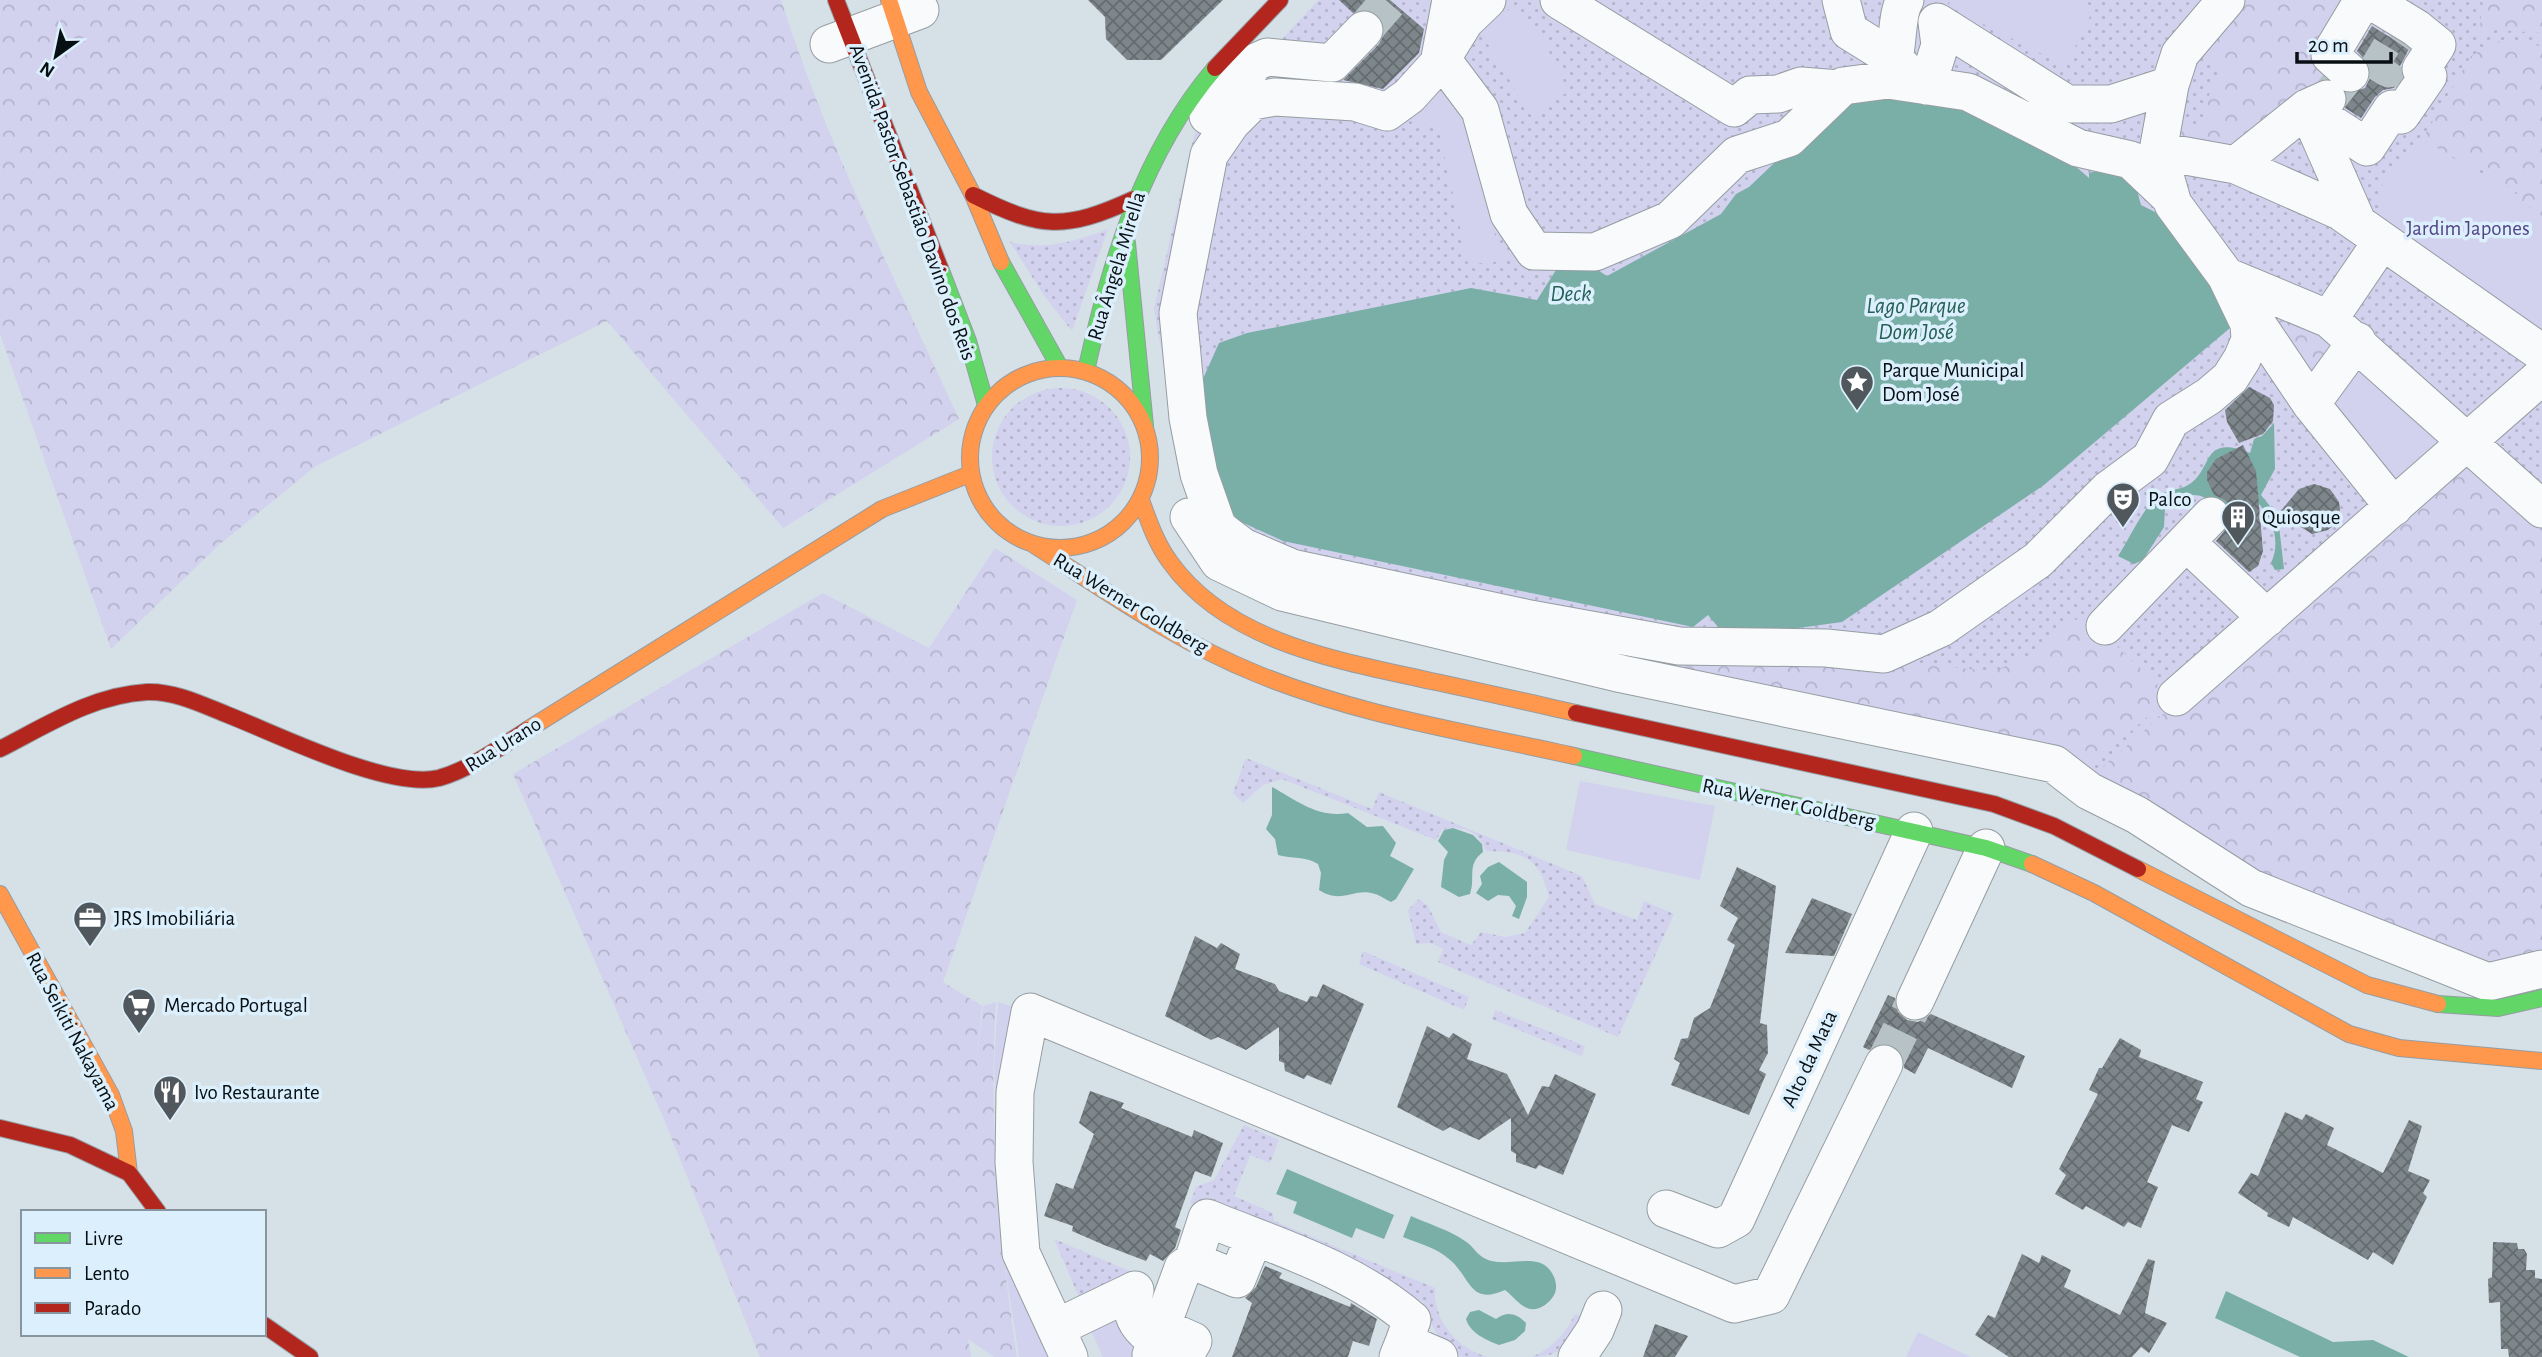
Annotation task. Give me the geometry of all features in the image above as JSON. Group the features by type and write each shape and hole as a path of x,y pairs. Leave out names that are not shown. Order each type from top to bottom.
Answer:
{"main road":[{"name":"Avenida Pastor Sebastião Davino dos Reis","path":"836,0 840,40 968,341 986,405"},
{"name":"Rua Ângela Mirella","path":"1086,371 1098,307 1134,199 1185,104 1237,39 1280,0"},
{"name":"Avenida Pastor Sebastião Davino dos Reis","path":"901,10 919,92 973,195 1007,276 1059,366"},
{"path":"973,195 1016,218 1044,225 1071,225 1134,199"},
{"path":"1125,227 1145,426 1151,451 1150,476 1141,500 1122,525 1096,542 1065,549 1034,545 1011,534 992,518 978,498 970,474 971,438 986,405 1014,380 1031,371 1059,366 1086,371 1111,383 1132,402 1145,426"},
{"name":"Rua Urano","path":"0,749 97,700 149,692 188,699 378,775 398,780 433,782 464,769 882,509 970,474"},
{"name":"Rua Werner Goldberg","path":"1141,500 1156,540 1179,573 1206,600 1290,645 1336,660 1994,804 2054,826 2294,951 2367,985 2413,1000 2483,1010 2523,1005 2542,998"},
{"name":"Rua Werner Goldberg","path":"1034,545 1167,629 1254,673 1355,707 1986,848 2084,887 2350,1034 2399,1048 2542,1061"},
{"name":"Rua Seikiti Nakayama","path":"0,894 111,1095 124,1131 129,1173"},
{"path":"0,1128 70,1145 129,1173 157,1210"}],"street":[{"path":"1439,63 1451,0"},
{"path":"1487,0 1465,21 1439,63 1409,96 1387,112 1355,102 1275,97 1253,102 1231,122 1209,155 1178,313 1188,418 1197,462 1218,528 1243,547 1292,568 1530,619 1679,646 1826,648 1884,654 1941,628 2038,560 2108,490 2150,459 2171,420 2209,396 2230,378 2250,341 2249,324 2226,276"},
{"path":"1559,0 1734,108"},
{"path":"1841,0 1849,31 1913,76 1968,92 2020,116 2078,148 2131,160 2170,197 2311,404 2394,507"},
{"path":"1905,0 1899,9 1900,33 1913,76"},
{"path":"2170,197 2158,151 2170,85 2180,54 2226,0"},
{"path":"2329,318 2370,233 2328,94 2330,55 2364,0"},
{"path":"2328,94 2367,147 2392,109 2401,114 2428,76 2421,69 2437,45 2420,22 2370,0"},
{"path":"840,40 901,10"},
{"path":"1439,63 1447,66 1480,110 1509,214 1535,251 1595,252 1670,220 1737,155 1789,138 1839,89 1850,83 1913,76 1940,45 1941,11"},
{"path":"1941,11 2067,104"},
{"path":"1364,30 1332,63 1267,57 1256,62 1192,134 1152,309 1187,515 1219,562 1296,595 1622,674 2054,764 2089,791 2137,816 2252,888 2488,982 2542,969"},
{"path":"2020,116 2067,104 2111,104 2170,85"},
{"path":"1734,108 1750,94 1778,94 1801,86 1839,89"},
{"path":"2236,165 2328,94"},
{"path":"1734,108 1737,155"},
{"path":"2158,151 2236,165 2340,211 2542,353"},
{"path":"2226,276 2329,318 2542,509"},
{"path":"2311,404 2357,341"},
{"path":"2176,697 2542,376"},
{"path":"2105,626 2211,516"},
{"path":"2186,542 2267,618"},
{"name":"Alto da Mata","path":"1666,1209 1717,1228 1736,1219 1914,831"},
{"path":"1915,1001 1986,848"},
{"path":"1439,1357 1401,1350 1412,1320 1391,1301 1332,1267 1207,1219 1193,1261 1183,1268 1164,1345 1142,1332 1133,1316 1135,1290 1063,1342 1021,1253 1014,1162 1015,1092 1030,1012 1734,1304 1771,1295 1884,1064"},
{"path":"1577,1357 1595,1330 1603,1310"}],"green space":[{"path":"0,0 781,0 799,54 841,160 959,419 783,528 607,321 316,466 220,544 111,649 0,334"},
{"name":"Parque Municipal Dom José","path":"1318,0 2542,0 2542,965 2092,789 1623,671 1190,514 1154,309 1194,135"},
{"path":"1951,0 2075,0 2093,10 2066,66 1948,6"},
{"path":"2235,0 2357,0 2340,74 2332,84 2235,159 2163,153 2167,125 2201,128 2211,87 2222,70 2191,51"},
{"path":"2483,0 2542,0 2542,33 2496,30 2479,36"},
{"path":"1510,9 1520,14 1537,32 1569,91 1531,115 1476,25"},
{"path":"2495,41 2542,46 2542,221 2515,191 2495,176 2446,154 2423,138 2471,56"},
{"path":"1439,79 1475,136 1492,228 1507,261 1468,264 1438,126 1397,119"},
{"name":"Jardim Japones","path":"2421,139 2473,170 2494,178 2513,192 2542,226 2542,347 2382,235 2380,202 2384,180 2397,162"},
{"path":"1108,229 1072,331 1045,297 1010,242 1048,245 1084,238"},
{"path":"2231,280 2354,341 2312,400"},
{"path":"2357,346 2463,441 2395,502 2315,403"},
{"path":"1061,388 1087,393 1110,408 1125,431 1130,457 1125,483 1110,506 1087,521 1061,526 1035,521 1012,506 997,483 992,457 997,431 1012,408 1035,393"},
{"path":"2468,448 2542,516 2542,965 2489,978 2253,884 2084,783"},
{"path":"995,548 1077,600 943,982 982,1006 976,1066 983,1006 996,1002 994,1136 1000,1225 1017,1357 994,1357 968,1339 971,1357 760,1357 663,1117 513,774 823,593 929,648"},
{"path":"1294,588 1881,661 1994,671 2028,656 2072,618 2101,631 2170,697 2080,776"},
{"path":"1246,758 1372,809 1379,792 1582,876 1595,904 1637,920 1644,901 1674,914 1618,1037 1438,962 1443,949 1431,943 1416,944 1408,910 1419,899 1428,906 1441,932 1471,945 1481,932 1505,937 1525,933 1549,897 1540,873 1528,859 1511,853 1486,851 1474,834 1462,829 1442,830 1436,840 1282,779 1263,785 1243,803 1233,793"},
{"path":"1580,781 1715,806 1700,880 1566,850"},
{"path":"1363,951 1469,997 1464,1010 1359,964"},
{"path":"998,1002 1028,1012 997,1122 994,1063"},
{"path":"1495,1010 1585,1046 1582,1056 1492,1019"},
{"path":"1244,1125 1279,1140 1270,1163 1250,1155 1234,1196 1273,1213 1274,1221 1435,1288 1435,1300 1442,1322 1456,1340 1487,1357 1463,1357 1449,1349 1433,1326 1423,1302 1190,1203 1196,1187 1214,1180"},
{"path":"1054,1239 1151,1280 1085,1311"},
{"path":"1003,1254 1065,1357 1019,1357"},
{"path":"1121,1301 1144,1357 1103,1357 1085,1317"},
{"path":"1575,1314 1587,1318 1570,1341 1551,1354 1532,1357 1557,1340"},
{"path":"1918,1332 1971,1357 1906,1357"}],"water":[{"name":"Lago Parque Dom José","path":"1863,95 1940,96 2058,151 2089,178 2089,173 2129,162 2141,205 2163,216 2175,239 2208,278 2229,319 2230,328 2044,485 1842,622 1724,634 1708,615 1693,627 1283,541 1239,521 1225,505 1206,434 1202,381 1219,343 1247,333 1471,288 1537,300 1568,251 1607,276 1721,214 1736,194 1749,187 1838,102"},
{"path":"2274,423 2275,469 2261,495 2274,511 2279,526 2284,569 2275,570 2271,563 2275,547 2274,531 2263,508 2257,502 2241,509 2228,510 2193,495 2181,498 2165,509 2164,527 2143,560 2134,564 2118,556 2141,517 2157,497 2188,485 2202,471 2215,450 2223,447 2250,453 2254,439 2262,436"},
{"path":"1272,787 1317,811 1348,813 1367,827 1383,826 1396,843 1390,856 1414,869 1396,899 1391,902 1368,892 1341,896 1327,894 1319,890 1321,873 1318,864 1278,855 1275,839 1266,829 1272,815"},
{"path":"1453,828 1473,835 1482,844 1483,852 1473,867 1470,894 1459,897 1441,887 1444,860 1448,852 1438,841 1444,830"},
{"path":"1499,862 1527,882 1527,897 1519,919 1512,916 1516,906 1509,896 1498,895 1488,901 1476,893 1482,884 1480,876 1488,867"},
{"path":"1287,1169 1394,1215 1384,1239 1356,1228 1352,1238 1293,1213 1297,1202 1276,1194"},
{"path":"1411,1216 1459,1237 1490,1261 1540,1263 1548,1268 1554,1277 1554,1295 1545,1305 1533,1309 1523,1306 1505,1290 1493,1294 1477,1292 1444,1255 1403,1237"},
{"path":"2226,1291 2333,1342 2373,1340 2409,1357 2300,1357 2215,1318"},
{"path":"1479,1310 1496,1319 1508,1314 1515,1315 1526,1323 1525,1331 1515,1340 1499,1345 1489,1341 1475,1332 1466,1319 1470,1312"}],"building":[{"path":"1088,0 1223,0 1161,60 1127,60 1106,39 1105,17"},
{"path":"1339,0 1390,0 1424,29 1419,53 1383,89 1343,80 1379,44 1384,34 1384,25 1379,15 1370,10 1353,13"},
{"path":"2372,26 2409,49 2400,66 2402,77 2394,88 2383,90 2375,97 2361,118 2345,108 2347,94 2365,88 2370,78 2370,66 2357,51"},
{"path":"2249,387 2270,398 2274,405 2273,421 2263,434 2239,443 2227,422 2225,410"},
{"path":"2243,445 2256,471 2263,551 2258,566 2249,572 2216,541 2238,514 2225,500 2214,495 2207,480 2207,472 2216,459"},
{"name":"Quiosque","path":"2314,484 2330,489 2339,502 2340,510 2334,525 2328,530 2312,534 2279,513 2299,489"},
{"path":"1737,867 1776,886 1760,1023 1767,1025 1768,1053 1759,1070 1766,1074 1749,1115 1671,1085 1680,1063 1674,1059 1681,1039 1688,1038 1694,1018 1710,1008 1735,945 1727,940 1738,918 1720,906"},
{"path":"1812,898 1852,914 1834,956 1785,953"},
{"path":"1195,936 1217,948 1221,943 1240,954 1235,969 1275,984 1279,991 1307,1002 1310,996 1317,997 1323,984 1364,1004 1331,1085 1307,1075 1304,1079 1285,1071 1284,1063 1279,1061 1279,1027 1246,1050 1218,1037 1211,1040 1165,1016"},
{"path":"1888,995 1895,998 1898,1012 1907,1020 1918,1022 1931,1014 2025,1056 2012,1088 1928,1048 1915,1074 1904,1068 1902,1053 1894,1046 1882,1043 1869,1050 1863,1047"},
{"path":"1427,1026 1449,1038 1453,1033 1472,1044 1467,1059 1507,1074 1528,1115 1542,1086 1549,1087 1555,1074 1596,1094 1563,1175 1539,1165 1536,1169 1516,1162 1516,1154 1511,1151 1511,1118 1479,1140 1450,1127 1443,1131 1397,1107"},
{"path":"2120,1038 2141,1050 2139,1057 2203,1082 2196,1099 2203,1102 2189,1132 2172,1125 2147,1182 2158,1187 2141,1228 2128,1222 2124,1227 2086,1206 2083,1210 2055,1194 2066,1175 2059,1169 2098,1094 2089,1090 2099,1068 2102,1068"},
{"path":"1090,1091 1124,1103 1121,1108 1192,1137 1194,1130 1223,1143 1211,1177 1195,1171 1175,1227 1181,1230 1175,1248 1163,1261 1150,1254 1146,1261 1072,1231 1073,1226 1044,1216 1056,1183 1073,1189 1094,1134 1079,1123"},
{"path":"2285,1112 2302,1120 2306,1114 2334,1128 2327,1145 2383,1173 2409,1120 2422,1126 2408,1171 2430,1180 2423,1193 2427,1197 2393,1265 2373,1252 2368,1260 2293,1217 2289,1227 2267,1216 2268,1213 2238,1193 2251,1173 2258,1176"},
{"path":"2493,1242 2517,1243 2518,1249 2524,1249 2527,1254 2526,1270 2535,1270 2535,1278 2542,1279 2542,1357 2509,1357 2508,1349 2501,1349 2500,1302 2489,1303 2488,1279 2492,1277"},
{"path":"2022,1254 2039,1263 2042,1255 2071,1270 2064,1287 2120,1315 2148,1259 2155,1261 2145,1313 2167,1323 2149,1353 2141,1347 2132,1357 2009,1357 1975,1335 1988,1315 1995,1318"},
{"path":"1265,1266 1282,1273 1279,1278 1350,1307 1351,1303 1377,1319 1369,1346 1353,1341 1348,1357 1232,1357 1252,1303 1245,1298 1256,1287"},
{"path":"1655,1324 1688,1336 1675,1357 1643,1357"}],"tunnel":[{"path":"1364,30 1390,0"},
{"path":"2330,96 2364,54 2389,69 2410,39"},
{"path":"1884,1064 1915,1001"}],"traffic: fast":[{"path":"1086,371 1118,250 1148,173 1189,101 1215,68"},
{"path":"1127,243 1145,426"},
{"path":"1001,262 1059,366"},
{"path":"940,268 968,341 986,405"},
{"path":"1574,756 1986,848 2032,864"},
{"path":"2438,1004 2498,1008 2542,998"}],"traffic: slow":[{"path":"889,0 919,92 973,195 1001,262"},
{"path":"1060,368 1078,369 1095,375 1124,394 1143,423 1149,440 1150,458 1149,476 1143,493 1124,522 1095,541 1078,547 1060,548 1042,547 1025,541 996,522 977,493 971,476 970,458 971,440 977,423 996,394 1025,375 1042,369 1060,368"},
{"path":"527,730 882,509 970,474"},
{"path":"1141,500 1165,555 1194,590 1223,612 1254,630 1324,656 1576,713"},
{"path":"1034,545 1197,646 1293,688 1372,711 1574,756"},
{"path":"2032,864 2094,893 2349,1034 2399,1048 2542,1061"},
{"path":"2138,869 2367,985 2438,1004"},
{"path":"0,894 111,1095 124,1131 129,1173"}],"traffic: jam":[{"path":"836,0 940,268"},
{"path":"1215,68 1280,0"},
{"path":"973,195 1017,214 1053,222 1089,217 1134,199"},
{"path":"0,749 89,705 127,694 147,692 189,699 364,769 418,780 439,778 462,769 527,730"},
{"path":"1576,713 1994,804 2054,826 2138,869"},
{"path":"0,1128 70,1145 129,1173 157,1210"},
{"path":"266,1326 310,1357"}],"place":[{"name":"Parque Municipal Dom José","path":"1857,412"},
{"name":"Palco","path":"2123,529"},
{"name":"Quiosque","path":"2238,547"},
{"name":"JRS Imobiliária","path":"90,948"},
{"name":"Mercado Portugal","path":"139,1035"},
{"name":"Ivo Restaurante","path":"170,1122"}],"water label":[{"name":"Deck","path":"1571,293"}]}
